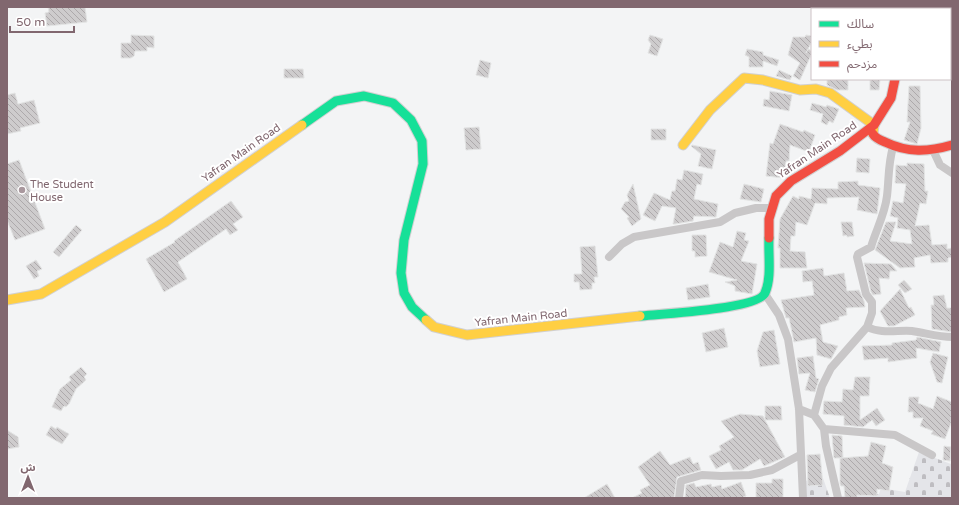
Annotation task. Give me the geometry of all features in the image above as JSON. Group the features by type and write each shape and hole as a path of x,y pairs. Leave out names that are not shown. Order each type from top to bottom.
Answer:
{"main road":[{"path":"683,145 710,110 744,78 764,80 800,90 816,89 830,93 874,125 873,135 877,139 893,147 916,153 952,145"},
{"name":"Yafran Main Road","path":"7,300 20,299 41,294 66,280 165,222 336,101 364,96 393,103 411,120 422,140 423,164 404,240 401,273 404,292 412,308 434,327 467,335 743,305 760,299 765,294 768,280 768,233 771,208 776,196 791,181 840,151 874,125 882,114 890,98 895,80"}],"street":[{"path":"814,415 822,386 831,368 867,327 872,313 872,302 866,294 856,256 871,247 881,218 887,197 888,165 893,147"},
{"path":"933,150 940,165 952,173"},
{"path":"609,257 622,244 634,237 720,222 735,213 756,208 771,208"},
{"path":"765,294 778,315 788,339 799,409 800,455 804,498"},
{"path":"867,327 874,331 902,330 939,337 952,337"},
{"path":"799,409 814,415 824,429 826,446 838,498"},
{"path":"824,429 895,435 932,455"},
{"path":"680,498 681,481 702,475 750,475 772,470 800,455"}],"green space":[{"path":"919,452 951,464 952,498 842,498 841,496 879,494 881,488 905,492"},
{"path":"823,478 830,498 806,498 805,481"}],"building":[{"path":"48,7 85,7 87,22 47,26 45,13 49,12"},
{"path":"131,35 154,36 154,48 147,47 147,51 135,51 134,56 131,58 121,58 121,43 131,43"},
{"path":"650,35 663,39 657,56 648,53 651,44 648,40"},
{"path":"806,35 811,36 811,43 808,49 811,50 811,55 800,80 793,76 800,63 788,55 793,37 805,37"},
{"path":"747,49 763,52 763,55 779,60 777,66 763,61 763,67 749,67 749,57 745,55"},
{"path":"480,60 491,63 488,78 476,75"},
{"path":"284,69 303,69 304,78 284,78"},
{"path":"779,70 792,76 790,80 776,76"},
{"path":"827,80 848,80 848,90 837,90 827,85"},
{"path":"870,80 880,80 879,90 870,90"},
{"path":"909,86 920,86 921,128 917,144 904,140 910,122 907,122"},
{"path":"770,91 792,95 789,111 763,106 764,99 769,100"},
{"path":"15,93 18,104 34,100 40,123 20,128 21,131 7,134 7,95"},
{"path":"812,103 826,107 827,105 839,109 833,123 829,121 827,125 821,122 823,114 810,110"},
{"path":"780,124 803,132 804,130 815,135 809,152 790,145 789,161 786,161 784,178 766,176 770,143 773,144"},
{"path":"479,127 481,149 466,150 464,128"},
{"path":"651,129 666,129 666,140 651,140"},
{"path":"691,146 716,150 712,169 698,166 701,154"},
{"path":"857,158 870,159 869,173 856,172"},
{"path":"19,160 45,229 15,240 7,220 7,164"},
{"path":"907,163 924,164 925,191 928,191 926,204 920,203 915,226 929,225 932,245 947,244 947,249 952,248 952,257 948,258 948,262 931,263 930,255 914,258 915,267 900,268 875,250 886,222 896,222 890,241 912,244 910,230 897,228 898,218 890,216 893,201 903,203 906,184 895,183 896,165 907,166"},
{"path":"684,170 703,174 701,185 697,184 694,199 718,204 716,217 694,216 693,221 673,224 676,208 662,206 655,221 643,215 654,193 670,200 672,191 675,191 677,179 682,180"},
{"path":"858,181 858,185 880,188 877,214 857,210 859,197 827,198 827,204 815,203 807,225 796,222 795,236 791,236 790,251 805,252 807,268 780,268 780,248 778,248 780,219 793,196 799,199 799,196 811,199 812,188 838,189 838,182"},
{"path":"633,184 641,219 632,226 627,218 629,217 621,209 625,202 629,201 627,195"},
{"path":"744,184 764,189 761,202 740,199"},
{"path":"231,201 243,217 233,224 238,230 230,235 226,229 178,262 187,279 164,292 146,259 175,242 174,241"},
{"path":"841,222 852,222 854,236 843,236"},
{"path":"76,225 82,230 59,257 53,252"},
{"path":"737,231 746,233 744,240 749,241 741,261 757,264 752,294 735,291 735,286 725,282 737,280 709,272 720,242 733,247"},
{"path":"692,235 706,235 707,256 695,257 695,251 692,251"},
{"path":"595,246 598,277 594,277 595,283 592,283 592,289 580,290 579,282 574,282 574,274 582,274 580,247"},
{"path":"36,260 42,269 37,271 39,276 34,279 26,266"},
{"path":"864,263 891,264 897,271 890,271 889,279 879,278 881,294 873,295 871,292"},
{"path":"823,268 824,276 844,273 847,291 859,290 865,307 846,308 847,315 839,317 839,320 820,325 823,342 838,346 831,359 817,355 816,338 794,342 789,318 786,318 781,300 814,295 812,281 803,282 802,271"},
{"path":"904,280 912,289 905,293 898,285"},
{"path":"708,284 710,297 688,300 686,288"},
{"path":"900,289 909,308 911,307 915,315 894,326 888,326 880,311"},
{"path":"944,295 947,308 952,308 952,332 932,329 931,305 934,305 933,296"},
{"path":"724,328 728,347 706,352 702,333"},
{"path":"774,330 780,364 760,367 757,351 763,332"},
{"path":"917,337 941,342 939,352 916,348 917,358 888,362 888,358 864,360 862,346 892,345 892,343 916,340"},
{"path":"933,353 948,357 942,383 937,382 930,362"},
{"path":"813,356 816,378 819,379 815,392 805,390 810,373 799,374 797,358"},
{"path":"81,367 87,374 84,377 86,380 76,389 69,404 66,407 64,406 61,411 52,407 60,389 71,380 69,377"},
{"path":"855,377 870,377 869,396 860,396 860,420 877,408 885,420 876,426 872,420 863,427 844,425 844,416 823,414 824,401 842,402 843,389 853,390"},
{"path":"937,396 952,402 951,423 945,439 931,434 933,431 920,426 923,418 913,418 913,412 908,412 909,397 919,397 918,403 933,409"},
{"path":"765,406 781,406 782,420 765,420"},
{"path":"740,414 763,416 785,457 764,466 760,459 742,470 733,470 729,462 716,469 709,456 721,450 719,446 734,437 721,421"},
{"path":"51,426 56,429 57,427 69,434 62,444 46,435"},
{"path":"7,430 18,437 19,447 7,449"},
{"path":"832,435 842,436 843,458 834,458"},
{"path":"871,442 886,446 882,463 893,467 889,491 877,489 877,496 857,495 857,498 845,498 844,486 841,486 840,484 840,458 868,456"},
{"path":"944,446 951,447 950,461 943,460"},
{"path":"660,451 670,465 690,457 693,464 698,462 701,470 677,477 674,498 632,498 642,493 640,490 650,485 638,467"},
{"path":"820,454 823,485 808,486 807,455"},
{"path":"772,479 783,479 783,498 756,498 756,483 772,483"},
{"path":"741,482 746,496 741,498 685,498 686,485 694,483 696,487 711,484 712,487 721,485 722,489"},
{"path":"607,484 615,498 584,498"}],"traffic: fast":[{"path":"302,125 336,101 364,96 393,103 411,120 422,141 423,164 404,240 401,273 404,293 412,307 426,320"},
{"path":"640,316 728,307 759,298 765,293 767,287 769,238"}],"traffic: slow":[{"path":"683,145 710,110 744,78 763,80 800,90 816,89 830,93 874,125 873,134"},
{"path":"7,300 41,294 165,222 302,125"},
{"path":"426,320 434,327 467,335 640,316"}],"traffic: jam":[{"path":"769,238 769,219 776,196 791,181 840,151 874,125 891,98 895,80"},
{"path":"873,134 876,138 893,146 910,150 935,149 952,145"}],"place":[{"name":"The Student House","path":"22,190"}]}
